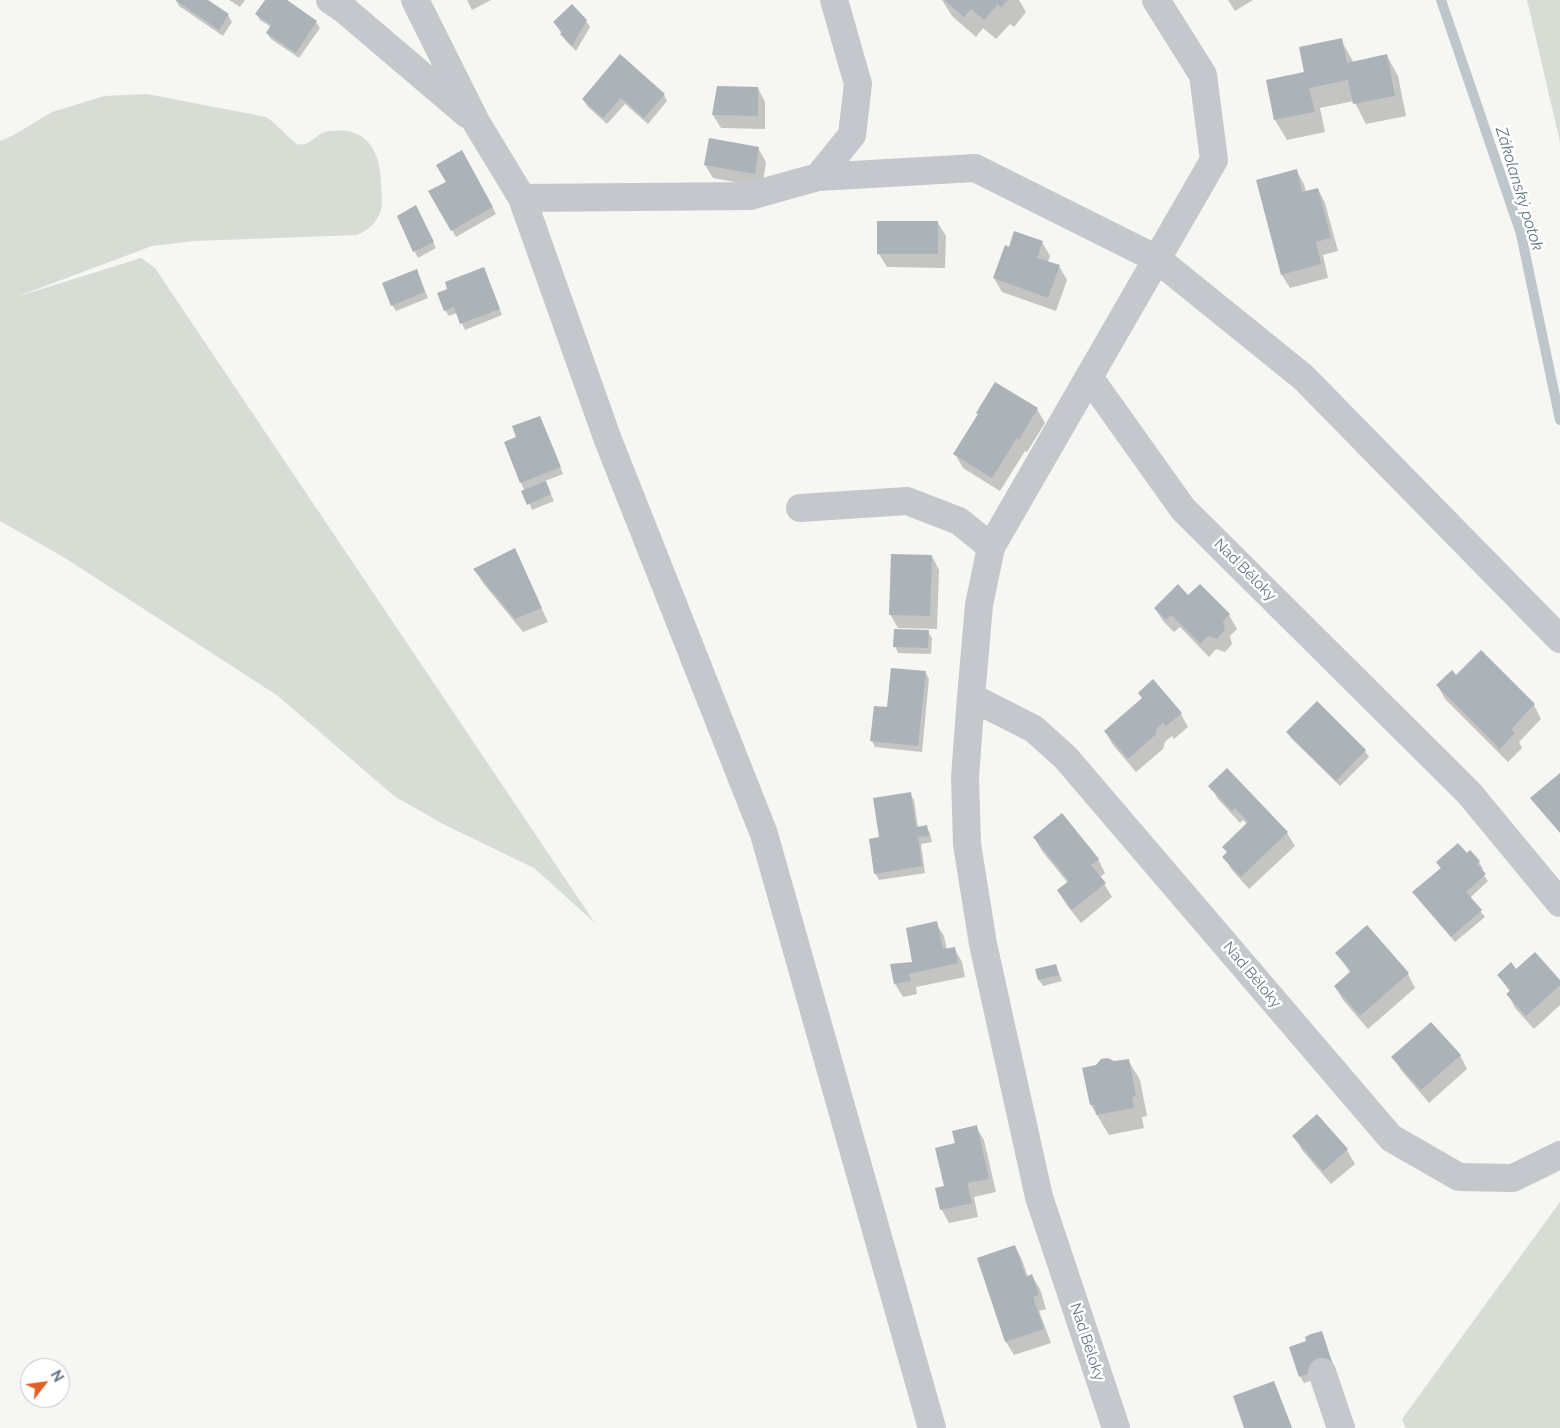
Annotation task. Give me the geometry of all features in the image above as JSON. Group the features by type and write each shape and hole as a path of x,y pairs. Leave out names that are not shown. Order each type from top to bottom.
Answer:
{"street":[{"path":"330,0 346,11 476,122"},
{"path":"415,0 476,122 522,198 608,440 764,834 932,1428"},
{"path":"818,178 852,135 858,84 834,0"},
{"name":"Nad Běloky","path":"1116,1428 1039,1197 983,944 967,844 965,777 979,605 991,547 1214,160 1203,75 1156,0"},
{"path":"522,198 750,196 818,178 975,168 1157,260 1303,377 1560,639"},
{"name":"Nad Běloky","path":"1089,377 1183,509 1469,792 1560,903"},
{"path":"800,508 907,501 959,521 991,547"},
{"name":"Nad Běloky","path":"971,697 1034,729 1066,758 1391,1138 1459,1177 1513,1178 1560,1155"},
{"path":"1322,1372 1341,1428"}],"shaded area":[{"path":"1527,0 1560,0 1560,142"},
{"path":"147,94 266,117 292,140 302,145 328,131 348,131 359,135 373,149 380,168 382,206 378,217 371,226 357,235 195,241 152,246 16,297 141,258 155,268 595,923 534,868 443,824 394,796 278,696 65,558 0,521 0,141 52,112 104,96"},
{"path":"1560,1202 1560,1428 1406,1428 1402,1419"}],"building":[{"path":"175,0 208,0 229,14 219,30"},
{"path":"265,0 287,0 317,21 296,53 266,33 271,25 255,14"},
{"path":"944,0 1008,0 1001,8 998,4 984,20 971,9 964,17"},
{"path":"572,4 587,20 572,46 560,34 562,32 553,22"},
{"path":"1342,38 1347,63 1387,54 1395,96 1353,104 1348,80 1309,88 1315,112 1274,120 1266,80 1304,72 1299,47"},
{"path":"620,54 665,94 644,118 621,98 603,118 582,99"},
{"path":"717,86 758,87 758,116 712,115"},
{"path":"709,138 759,147 755,174 704,165"},
{"path":"462,150 493,207 451,231 428,191 446,182 436,165"},
{"path":"1297,169 1302,192 1318,188 1331,238 1316,242 1321,264 1281,275 1256,180"},
{"path":"416,205 434,242 413,252 397,216"},
{"path":"877,221 938,221 938,254 877,254"},
{"path":"1014,231 1043,241 1037,258 1060,265 1048,298 993,278 1005,245 1009,247"},
{"path":"484,267 500,309 460,324 454,307 444,311 437,293 447,289 445,282"},
{"path":"417,269 425,292 391,306 382,283"},
{"path":"995,382 1038,408 1019,440 1017,438 992,478 953,454"},
{"path":"540,416 561,467 520,483 504,442 516,437 512,426"},
{"path":"546,481 551,494 527,505 521,491"},
{"path":"515,548 542,608 515,619 473,569"},
{"path":"891,554 932,555 930,616 889,615"},
{"path":"1178,584 1188,595 1200,584 1230,614 1223,622 1225,630 1217,639 1208,636 1201,644 1171,615 1166,620 1154,608"},
{"path":"894,629 929,630 928,648 893,647"},
{"path":"1481,650 1535,704 1511,729 1515,733 1500,749 1436,685 1452,670 1456,675"},
{"path":"891,668 926,671 918,746 870,741 874,706 887,707"},
{"path":"1153,679 1182,713 1166,726 1163,723 1157,728 1155,735 1128,759 1104,731 1142,698 1138,693"},
{"path":"1317,701 1366,750 1336,781 1286,732"},
{"path":"1227,768 1288,832 1241,877 1222,857 1227,852 1222,847 1248,822 1235,808 1232,811 1208,786"},
{"path":"1560,773 1560,833 1530,798"},
{"path":"911,792 916,827 927,825 929,836 918,837 922,866 874,874 869,839 879,837 873,798"},
{"path":"1062,813 1099,859 1091,865 1106,883 1072,910 1057,890 1069,881 1033,837"},
{"path":"1458,843 1467,853 1470,850 1480,861 1477,864 1486,874 1466,892 1482,910 1451,937 1412,892 1441,868 1436,862"},
{"path":"937,921 943,949 955,947 958,963 909,974 911,981 894,984 890,964 912,962 906,928"},
{"path":"1367,925 1409,973 1360,1016 1334,986 1351,971 1335,953"},
{"path":"1535,952 1560,980 1560,985 1526,1016 1506,994 1511,990 1497,975 1511,962 1516,969"},
{"path":"1056,964 1059,975 1038,980 1035,969"},
{"path":"1431,1022 1461,1055 1421,1090 1391,1057"},
{"path":"1108,1058 1114,1061 1129,1059 1136,1096 1132,1097 1134,1108 1096,1115 1094,1105 1090,1105 1082,1068 1096,1065 1101,1059"},
{"path":"1317,1114 1348,1149 1323,1171 1292,1136"},
{"path":"977,1125 989,1179 967,1183 972,1203 940,1210 935,1188 944,1186 935,1148 955,1143 952,1131"},
{"path":"1015,1245 1026,1277 1032,1274 1039,1295 1033,1297 1044,1329 1005,1342 977,1258"},
{"path":"1322,1331 1333,1365 1299,1377 1289,1347 1306,1341 1305,1337 1311,1334"},
{"path":"1274,1381 1292,1428 1244,1428 1233,1396"}],"waterway":[{"name":"Zákolanský potok","path":"1441,0 1521,234 1560,420"}]}
